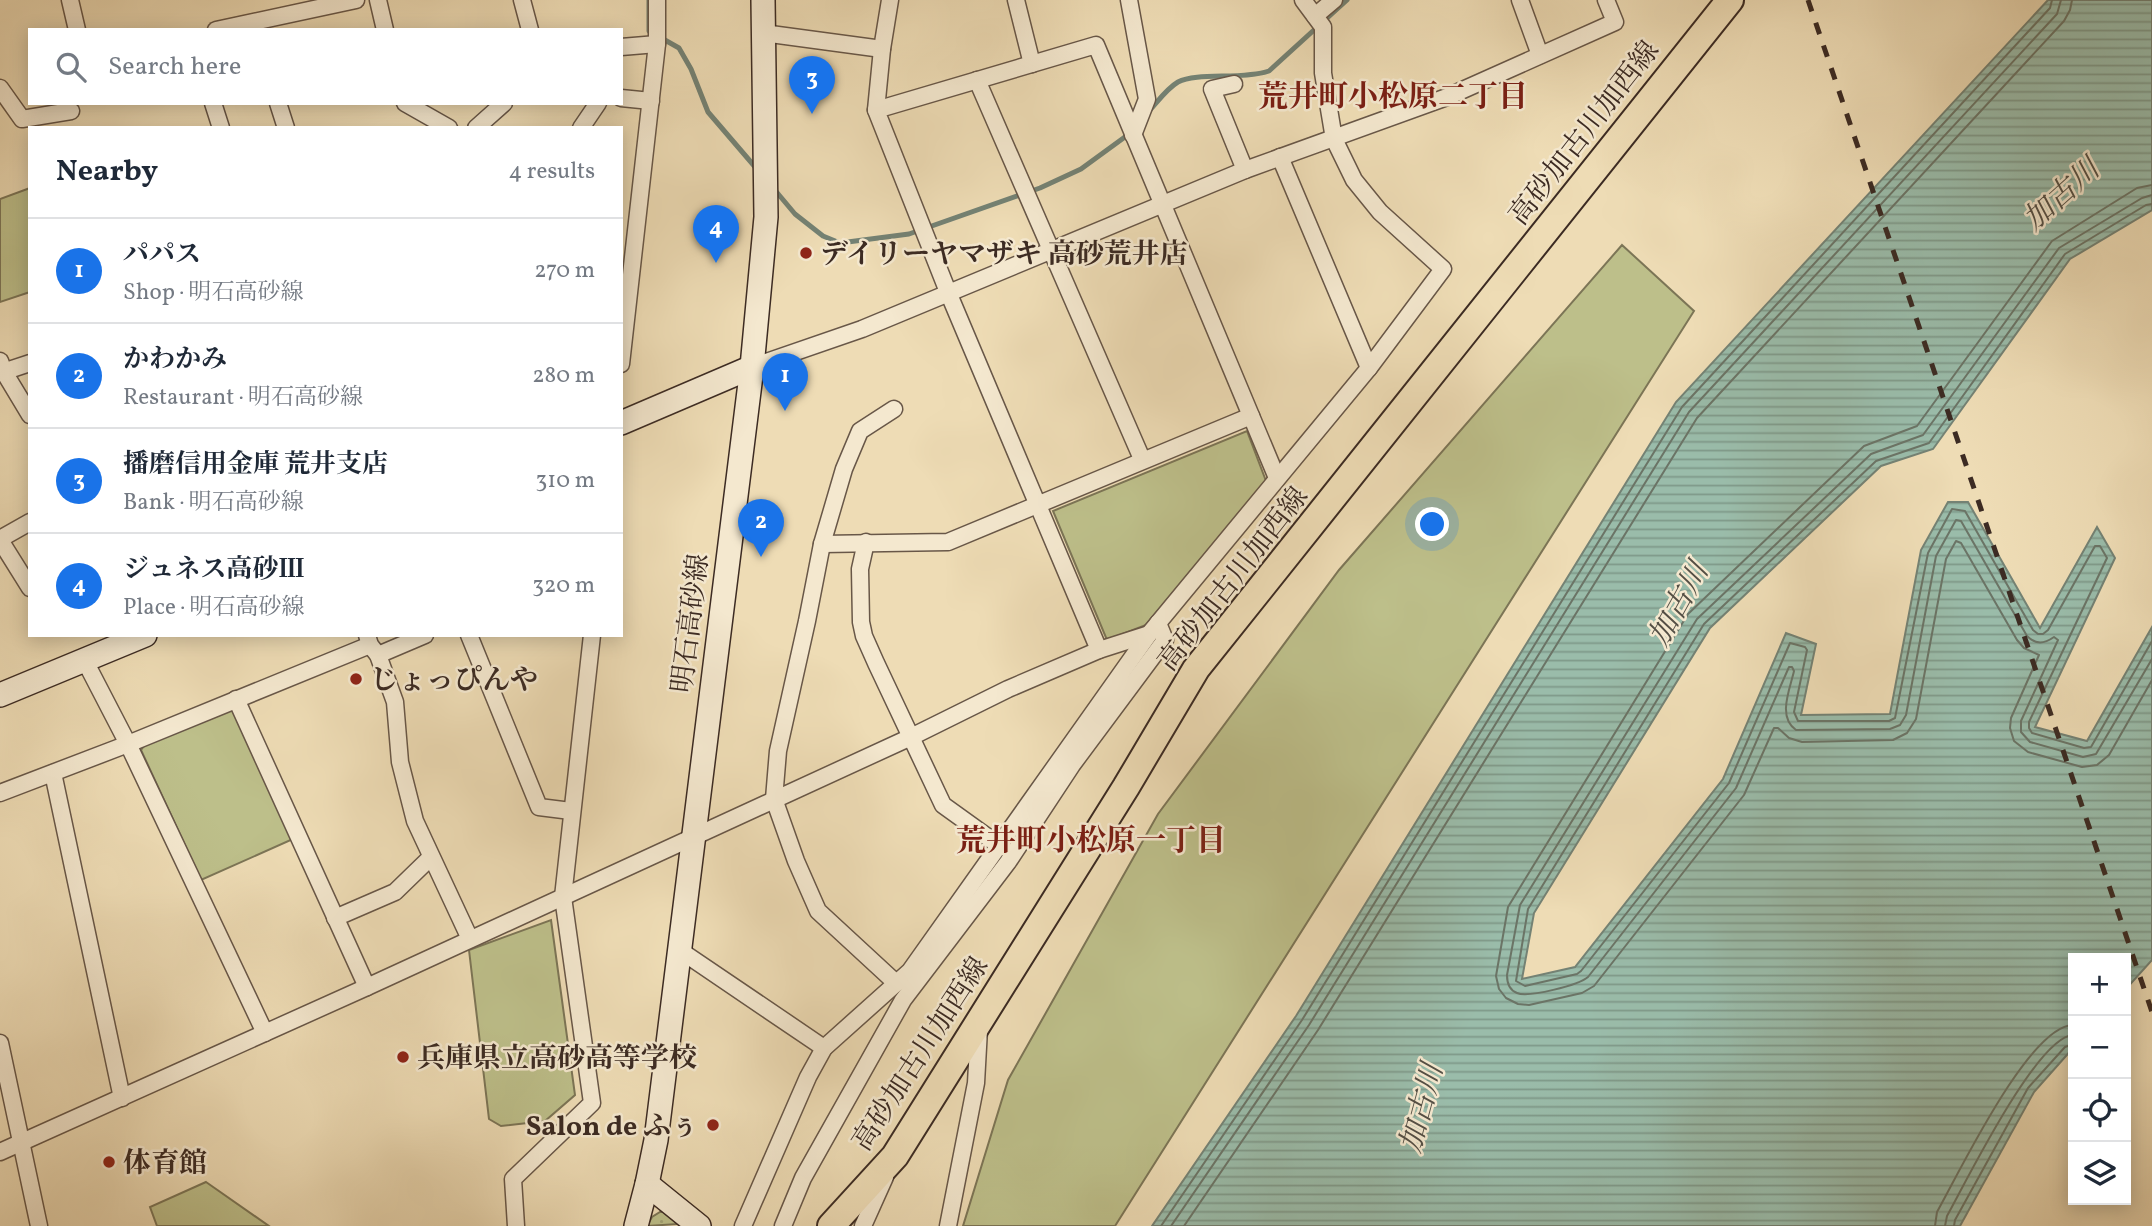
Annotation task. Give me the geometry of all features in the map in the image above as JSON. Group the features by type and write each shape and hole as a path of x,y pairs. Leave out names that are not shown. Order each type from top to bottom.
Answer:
{"main road":[{"name":"明石高砂線","path":"636,1226 656,1140 752,367 766,218 763,0"},
{"name":"高砂加古川加西線","path":"831,1226 895,1156 1126,787 1196,669 1730,0"},
{"path":"623,422 723,377 752,367"},
{"path":"0,695 140,637"},
{"path":"647,1184 699,1226"}],"street":[{"path":"70,0 77,28"},
{"path":"224,28 317,4 356,0"},
{"path":"378,0 385,28"},
{"path":"522,0 529,28"},
{"path":"623,332 629,235 651,101 657,44 657,0"},
{"path":"890,0 876,110 948,292 1099,650"},
{"path":"1016,0 1032,64"},
{"path":"1129,0 1147,99 1133,135"},
{"path":"743,1226 808,1077 824,1048 910,971 1153,628 1369,368 1443,269 1380,212 1354,180 1334,139 1323,74 1323,27 1303,0"},
{"path":"1315,16 1334,0"},
{"path":"1520,0 1540,55"},
{"path":"752,367 862,329 1245,170 1447,97 1615,22 1606,0"},
{"path":"763,33 882,49"},
{"path":"623,47 657,44"},
{"path":"876,110 1096,46 1277,478"},
{"path":"977,80 1142,459"},
{"path":"1234,84 1212,89 1245,170"},
{"path":"0,88 22,119 74,107 69,126"},
{"path":"623,98 651,101"},
{"path":"214,105 220,126"},
{"path":"279,105 285,126"},
{"path":"410,105 446,126"},
{"path":"478,126 503,105"},
{"path":"582,126 597,105"},
{"path":"1280,157 1369,368"},
{"path":"28,363 1,369 28,412"},
{"path":"894,409 860,431 844,470 821,544 778,751 774,799 796,861 818,911 897,984"},
{"path":"821,544 948,542 1142,459 1251,416"},
{"path":"28,524 0,539 28,585"},
{"path":"866,542 860,569 861,622 864,636 943,806 1000,845"},
{"path":"0,1152 563,897 911,737 1008,689 1153,628"},
{"path":"783,1226 803,1178 904,1000 1009,862 1072,765 1165,640 1153,628"},
{"path":"0,793 372,645 414,637"},
{"path":"471,637 539,807 571,811"},
{"path":"516,1226 513,1179 592,1102 563,897 592,637"},
{"path":"372,645 395,702 397,742 406,792 415,821 470,939"},
{"path":"85,661 128,744 265,1033"},
{"path":"236,699 367,987"},
{"path":"53,773 122,1098"},
{"path":"335,918 395,892 430,858"},
{"path":"678,949 824,1048"},
{"path":"948,1226 976,1083 979,1020"},
{"path":"0,1043 39,1226"},
{"path":"863,1226 895,1156"}],"green space":[{"path":"28,189 28,293 0,302 0,199"},
{"path":"1622,245 1694,311 1115,1226 963,1226 1008,1080 1158,814 1339,570"},
{"path":"1247,431 1266,481 1146,625 1107,640 1053,511"},
{"path":"228,708 237,713 293,839 201,880 141,750 148,741"},
{"path":"551,920 575,1095 545,1121 501,1126 489,1119 469,950"},
{"path":"206,1182 269,1226 157,1226 150,1207"},
{"path":"665,1212 678,1224 647,1226 652,1217"}],"water":[{"name":"加古川","path":"2048,0 2152,0 2152,210 2070,259 1933,449 1881,466 1710,628 1534,913 1522,979 1575,967 1723,779 1786,633 1816,644 1801,715 1890,714 1921,550 1948,502 1968,502 2040,628 2097,527 2115,558 2035,727 2087,741 2152,627 2152,960 2131,983 2131,953 2068,953 2068,1054 2034,1092 1960,1226 1152,1226 1296,1016 1676,402"}],"waterway":[{"path":"649,0 649,31 679,48 691,69 708,112 756,168"},
{"path":"1147,113 1169,89 1186,79 1269,71 1347,0"},
{"path":"774,189 795,214 823,236 840,243 909,234 1040,188 1081,169 1129,134"}],"railway":[{"path":"1808,0 2152,1012"}],"place":[{"name":"播磨信用金庫 荒井支店","path":"812,114"},
{"name":"デイリーヤマザキ 高砂荒井店","path":"806,253"},
{"name":"ジュネス高砂Ⅲ","path":"716,263"},
{"name":"パパス","path":"785,411"},
{"name":"かわかみ","path":"761,557"},
{"name":"じょっぴんや","path":"356,679"},
{"name":"兵庫県立高砂高等学校","path":"403,1057"},
{"name":"Salon de ふぅ","path":"713,1125"},
{"name":"体育館","path":"109,1162"}],"district":[{"name":"荒井町小松原二丁目","path":"1393,96"},
{"name":"荒井町小松原一丁目","path":"1091,840"}]}
